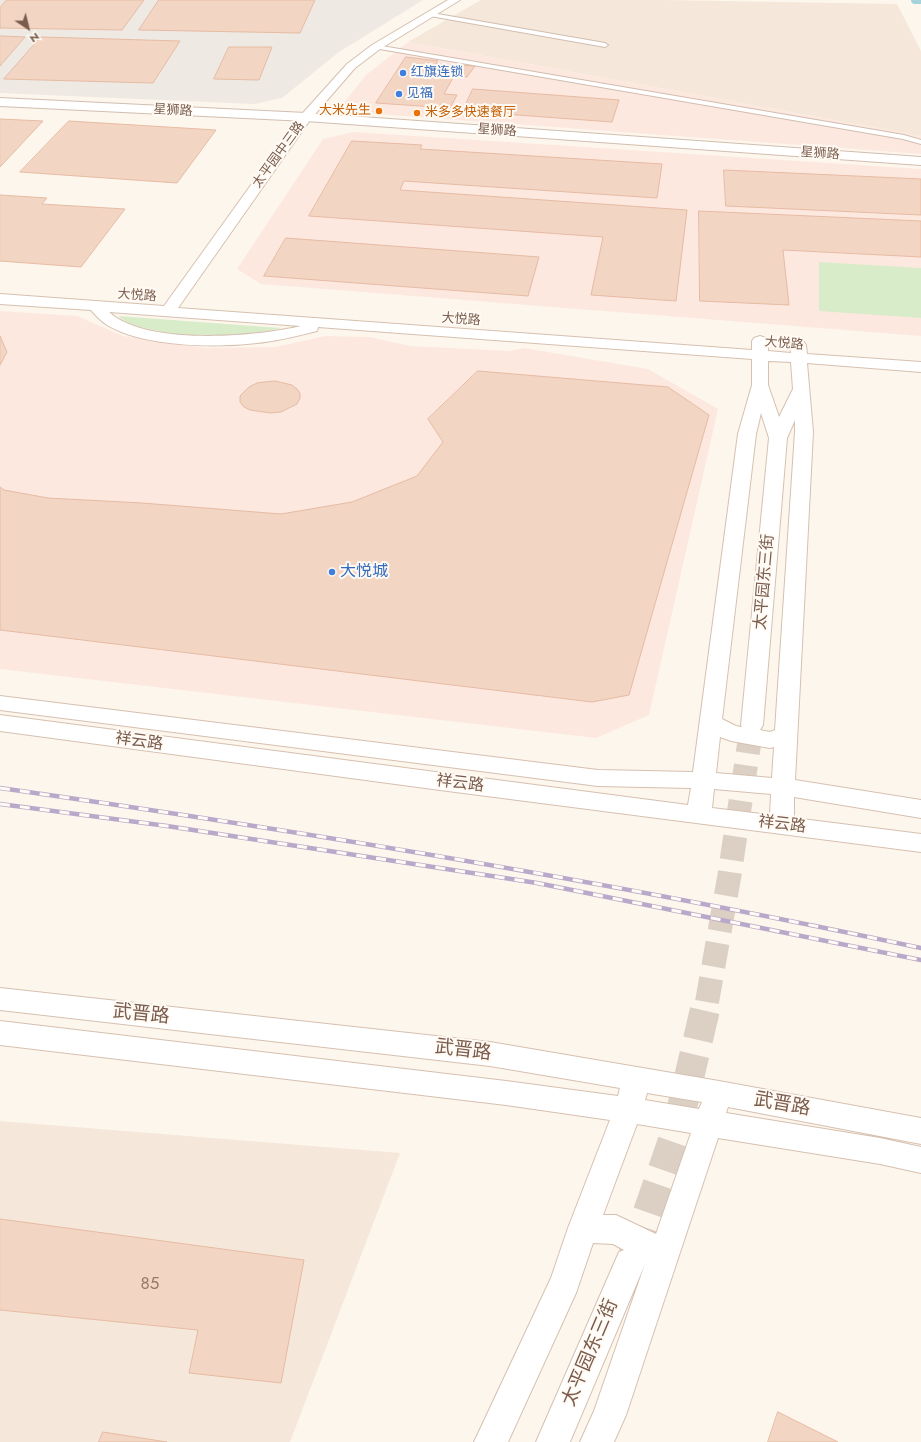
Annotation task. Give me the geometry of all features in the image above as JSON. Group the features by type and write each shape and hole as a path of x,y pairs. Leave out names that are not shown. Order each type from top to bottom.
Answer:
{"street":[{"name":"太平园中三路","path":"243,185 343,64 363,48 439,0"},
{"name":"太平园中三路","path":"172,305 300,117 351,66 376,47 455,0"},
{"name":"星狮路","path":"0,102 300,117 921,161"},
{"name":"大悦路","path":"0,287 156,304"},
{"path":"0,299 95,305 172,305 328,323 759,348 921,367"},
{"path":"95,305 112,322 142,333 191,341 240,341 287,334 328,323"},
{"name":"大悦路","path":"172,305 759,348"},
{"path":"699,814 702,780 747,434 760,385 759,348"},
{"path":"782,825 804,432 800,390 799,352"},
{"name":"大悦路","path":"799,352 921,354"},
{"path":"760,385 778,438"},
{"path":"778,438 800,390"},
{"name":"太平园东三街","path":"752,725 778,438"},
{"name":"祥云路","path":"0,703 598,778 702,780 783,787 921,809"},
{"path":"710,722 731,733 770,740 786,735"},
{"name":"祥云路","path":"0,723 432,781 921,843"},
{"name":"武晋路","path":"0,1000 490,1054 720,1093 921,1131"},
{"name":"武晋路","path":"0,1033 506,1093 628,1110 880,1151 921,1160"},
{"path":"491,1442 565,1282 583,1228 628,1110 637,1079"},
{"path":"597,1442 609,1415 720,1093"},
{"path":"583,1228 616,1230 649,1247 662,1260"},
{"name":"太平园东三街","path":"553,1442 630,1264"}],"lane":[{"path":"432,15 605,45"},
{"path":"376,47 896,135 921,142"}],"shaded area":[{"path":"0,0 423,0 339,52 282,98 254,104 0,93"},
{"path":"481,0 663,0 897,4 921,51 921,136 408,42"},
{"path":"408,42 921,136 921,154 363,113 343,104 366,75"},
{"path":"354,132 921,169 921,336 261,284 237,269 323,139"},
{"path":"0,311 77,316 123,336 206,348 276,347 325,336 369,337 411,346 509,351 524,348 648,369 718,409 649,715 596,738 0,669"},
{"path":"0,1121 400,1153 290,1442 0,1442"}],"green space":[{"path":"819,262 921,268 921,318 819,311"},
{"path":"118,316 281,328 265,332 232,336 215,337 182,335 165,333 135,326"}],"building":[{"path":"7,0 144,0 122,30 0,28 0,8"},
{"path":"159,0 315,0 300,33 139,30"},
{"path":"0,36 25,37 0,66"},
{"path":"41,37 180,41 153,83 4,79"},
{"path":"229,47 272,47 259,80 214,79"},
{"path":"406,57 438,61 436,64 475,66 467,77 454,76 444,94 457,95 450,108 376,103"},
{"path":"473,89 619,100 612,122 463,111"},
{"path":"0,119 43,121 0,167"},
{"path":"69,121 216,130 177,183 20,172"},
{"path":"352,141 422,145 420,149 662,164 657,198 404,181 400,190 687,210 676,301 591,295 603,237 309,216"},
{"path":"724,170 921,179 921,215 726,206"},
{"path":"0,195 47,198 42,204 125,209 81,267 0,261"},
{"path":"699,211 921,221 921,257 783,250 789,305 700,301"},
{"path":"286,238 539,257 528,296 264,276"},
{"path":"0,336 7,352 0,365"},
{"name":"大悦城","path":"478,371 668,387 709,415 629,695 592,702 0,630 0,487 4,490 48,498 142,503 281,514 352,502 417,476 443,442 428,419"},
{"path":"275,381 292,385 297,389 300,393 300,398 297,404 281,412 270,413 250,410 244,407 240,402 240,396 249,387 257,383"},
{"path":"0,1219 304,1260 281,1383 189,1373 198,1330 0,1310"},
{"path":"778,1412 838,1442 768,1442"},
{"path":"103,1432 167,1442 99,1442"}],"waterway":[{"path":"915,0 921,0"}],"tunnel":[{"path":"707,1002 729,878 752,725"},
{"path":"633,1255 677,1129 707,1001"}],"railway":[{"path":"0,788 231,822 462,860 577,880 807,924 921,948"},
{"path":"0,804 167,826 537,883 921,960"}],"place":[{"name":"红旗连锁","path":"403,73"},
{"name":"见福","path":"399,94"},
{"name":"大米先生","path":"379,111"},
{"name":"米多多快速餐厅","path":"417,113"},
{"name":"大悦城","path":"332,572"}]}
